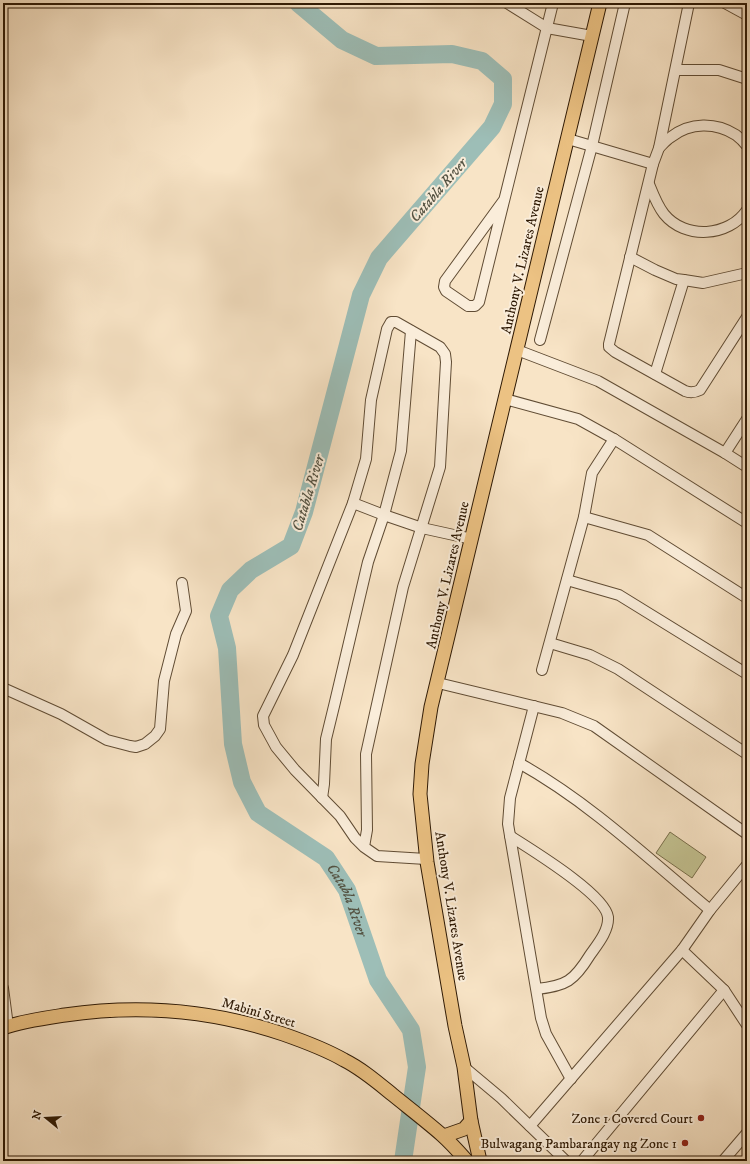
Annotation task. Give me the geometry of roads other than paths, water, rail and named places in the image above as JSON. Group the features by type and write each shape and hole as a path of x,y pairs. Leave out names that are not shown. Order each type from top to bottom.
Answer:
{"main road":[{"name":"Anthony V. Lizares Avenue","path":"480,1161 471,1121 464,1067 455,1026 426,859 420,794 421,772 427,728 600,3"},
{"name":"Mabini Street","path":"5,1027 53,1017 111,1009 177,1011 245,1022 297,1039 343,1059 369,1076 429,1123 444,1136 467,1161"},
{"path":"444,1136 464,1129 471,1121"}],"street":[{"path":"507,3 547,28 592,36"},
{"path":"504,200 445,281 444,286 446,291 471,307 475,306 479,302 553,3"},
{"path":"540,340 592,146 625,3"},
{"path":"689,3 659,148 653,164 609,347 614,352 689,393 694,393 700,390 747,317"},
{"path":"725,3 747,15"},
{"path":"676,70 719,70 747,79"},
{"path":"659,148 671,137 686,128 704,124 722,127 737,136 747,146"},
{"path":"568,139 653,164"},
{"path":"649,184 655,200 665,215 679,226 695,232 713,232 730,226 747,210"},
{"path":"630,257 654,270 676,279 703,283 747,273"},
{"path":"655,374 684,280"},
{"path":"364,847 367,830 366,754 403,588 440,467 446,362 445,354 440,347 396,322 391,322 387,329 371,400 366,459 353,503 293,655 263,716 264,726 276,747 295,770 340,816 355,838 364,847 377,856 426,859"},
{"path":"322,798 326,739 368,562 384,515 401,451 411,331"},
{"path":"517,350 598,382 725,453 747,467"},
{"path":"506,399 578,419 614,439 747,523"},
{"path":"725,453 747,419"},
{"path":"542,670 584,517 592,473 614,439"},
{"path":"353,503 422,528 472,540"},
{"path":"584,517 648,535 747,598"},
{"path":"567,580 619,595 747,674"},
{"path":"3,688 61,714 107,740 136,747 145,744 155,736 160,729 164,681 176,634 186,611 182,583"},
{"path":"550,643 590,655 618,669 747,754"},
{"path":"438,683 562,713 594,726 747,834"},
{"path":"534,706 508,812 510,836 541,1018 546,1034 571,1080"},
{"path":"519,763 546,779 591,810 710,910"},
{"path":"510,836 552,862 576,881 606,910 608,917 606,929 601,939 573,979 554,988 537,989"},
{"path":"530,1126 682,950 710,910 747,865"},
{"path":"682,950 724,990 747,1025"},
{"path":"3,988 5,1027"},
{"path":"582,1161 724,990"},
{"path":"464,1067 501,1098 566,1161"},
{"path":"723,1161 747,1133"}],"waterway":[{"name":"Catabla River","path":"298,3 342,40 376,56 452,54 482,61 503,79 503,104 492,127 379,258 361,295 304,512 291,546 251,570 230,590 219,616 227,648 233,744 242,782 258,813 326,858 347,890 378,980 411,1030 417,1067 403,1161"}],"place":[{"name":"Zone 1 Covered Court","path":"701,1118"},
{"name":"Bulwagang Pambarangay ng Zone 1","path":"685,1143"}]}
